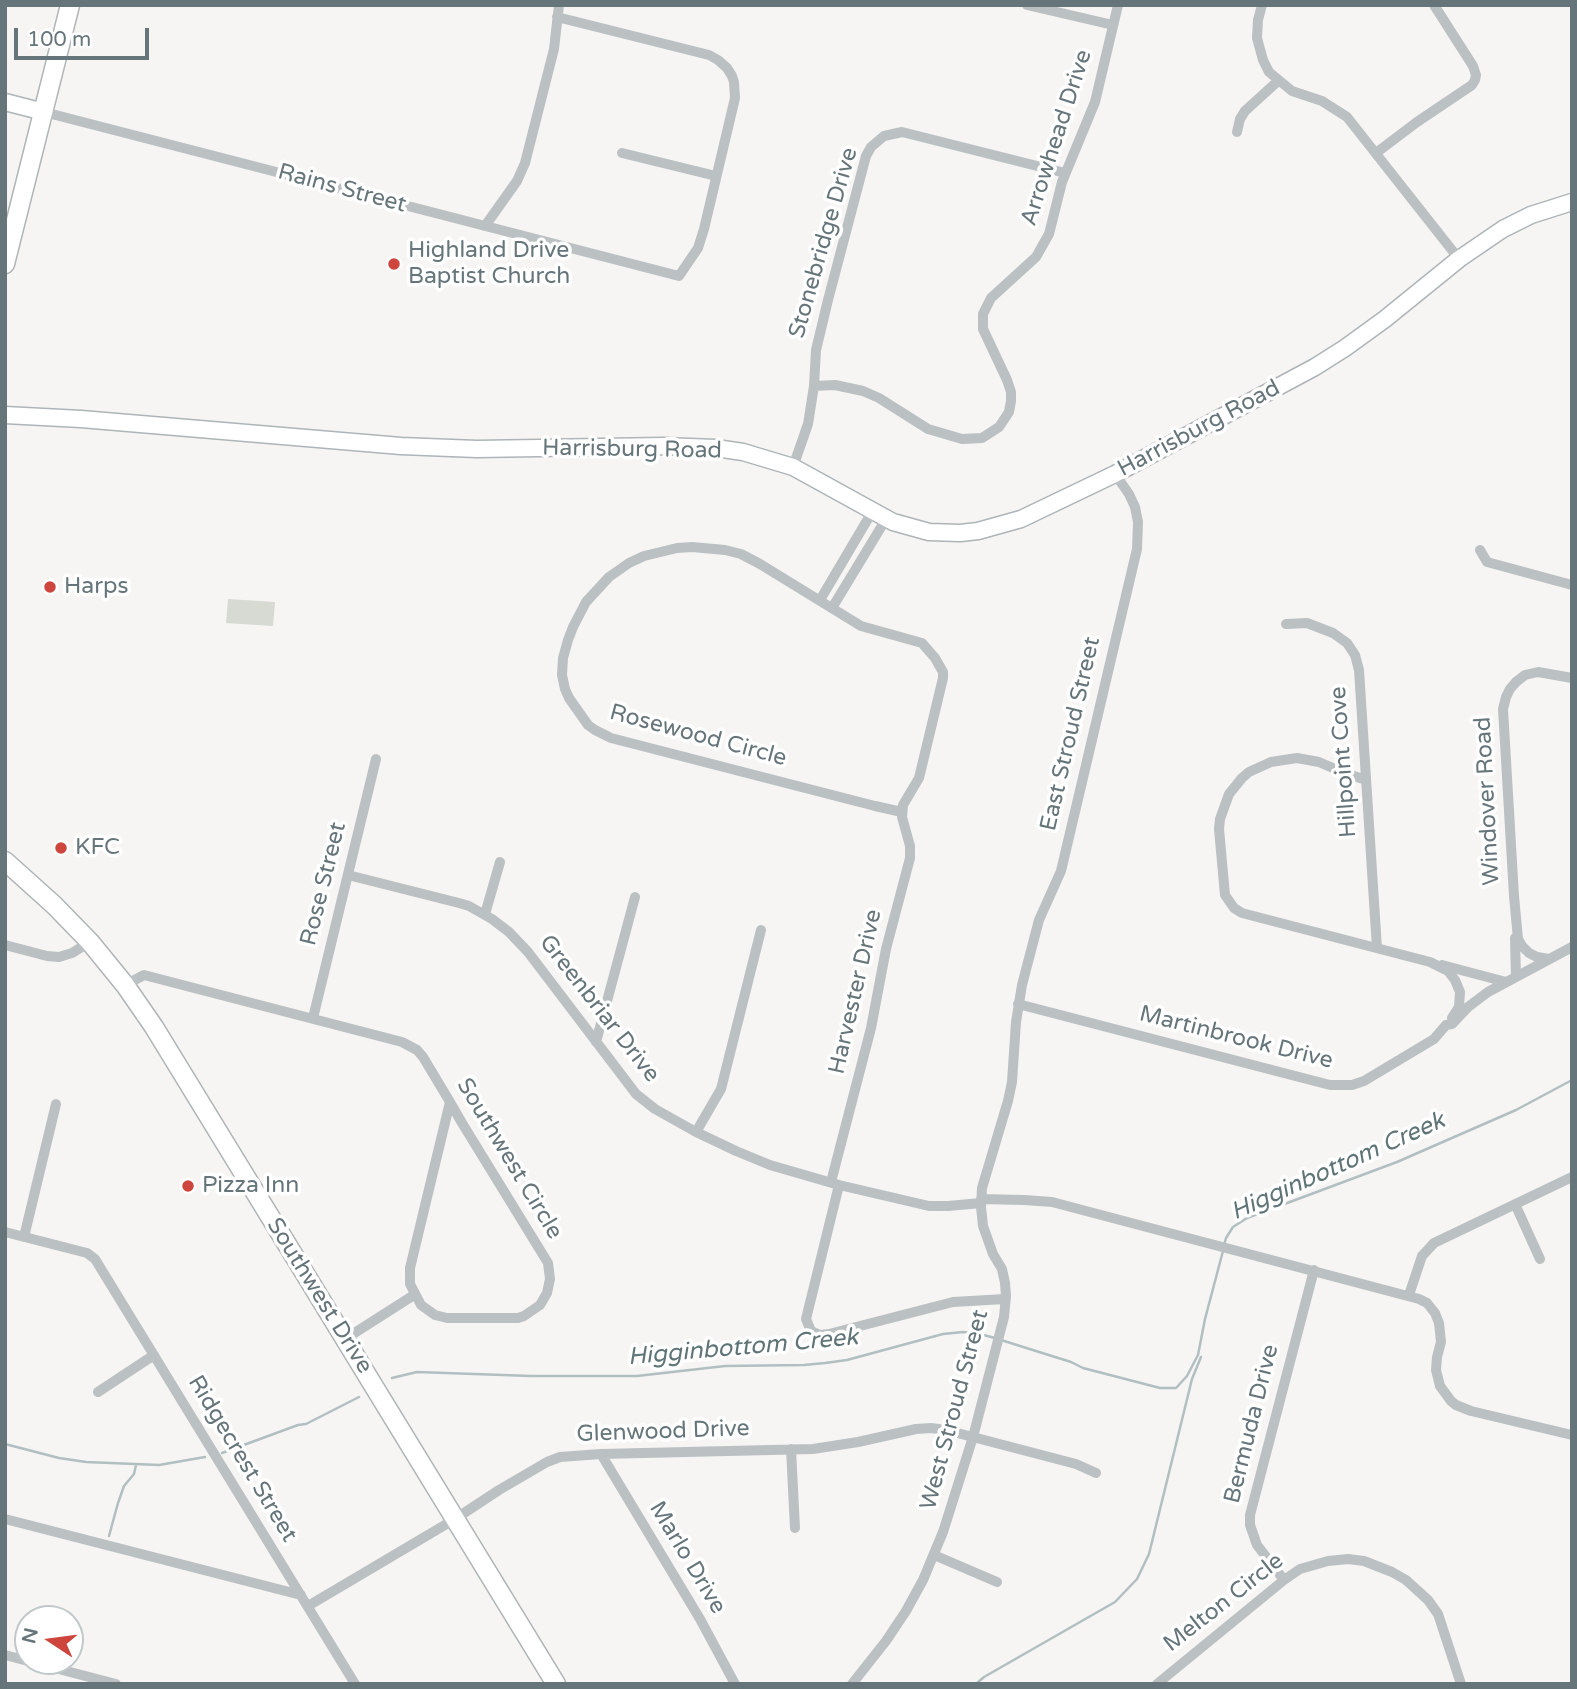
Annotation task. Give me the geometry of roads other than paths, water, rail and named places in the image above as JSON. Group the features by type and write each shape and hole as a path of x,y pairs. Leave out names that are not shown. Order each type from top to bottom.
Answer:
{"main road":[{"path":"5,264 70,5"},
{"name":"Rains Street","path":"5,102 44,112"},
{"name":"Harrisburg Road","path":"5,415 71,418 415,447 716,448 743,452 793,467 879,515 912,528 929,532 978,531 1021,519 1115,474 1325,360 1385,319 1503,229 1531,215 1572,202"},
{"name":"Southwest Drive","path":"5,861 90,942 125,985 167,1048 556,1684"}],"street":[{"path":"1027,5 1113,25"},
{"name":"Arrowhead Drive","path":"814,386 835,385 863,391 928,429 962,439 982,438 999,427 1009,412 1011,392 984,329 983,314 986,304 1035,257 1049,234 1065,173 1095,102 1118,5"},
{"path":"1262,5 1257,32 1258,47 1269,72 1292,91 1322,102 1347,117 1459,260"},
{"path":"1376,153 1472,85 1475,80 1473,66 1434,5"},
{"path":"485,226 517,181 525,163 554,49 558,11 709,55 727,68 734,82 735,98 716,176 622,153"},
{"path":"1237,132 1245,111 1278,81"},
{"name":"Rains Street","path":"44,112 678,276 698,248 716,176"},
{"name":"Stonebridge Drive","path":"793,467 808,424 816,350 828,300 866,156 871,147 884,136 902,132 1065,173"},
{"name":"East Stroud Street","path":"1018,1004 1039,920 1060,871 1137,549 1138,522 1135,507 1115,474"},
{"path":"820,600 879,515"},
{"path":"832,608 879,515"},
{"name":"Rosewood Circle","path":"692,547 733,552 760,564 820,600 862,626 922,643 943,672 919,778 906,798 902,811 611,738 588,725 565,689 563,659 568,640 586,602 609,577 644,556 692,547"},
{"path":"1480,550 1487,562 1572,585"},
{"name":"Hillpoint Cove","path":"1286,624 1307,623 1334,633 1347,643 1356,655 1377,948"},
{"name":"Windover Road","path":"1549,959 1529,953 1519,943 1503,709 1506,697 1516,682 1525,675 1545,672 1572,678"},
{"path":"1366,779 1303,758 1271,762 1250,772 1232,790 1220,819 1224,892 1228,901 1242,913 1430,962 1511,979"},
{"name":"Rose Street","path":"313,1018 376,759"},
{"name":"Harvester Drive","path":"902,811 910,858 886,949 806,1319 811,1331 820,1335 953,1302 1005,1299"},
{"path":"485,914 499,862"},
{"name":"Greenbriar Drive","path":"348,875 459,903 485,914 521,943 636,1094 655,1109 736,1151 770,1165 929,1206 981,1201 1052,1202 1409,1295 1427,1303 1435,1312 1441,1342 1436,1370 1440,1386 1451,1401 1471,1411 1572,1435"},
{"name":"Windover Road","path":"1511,979 1514,896"},
{"path":"596,1042 635,897"},
{"path":"696,1132 721,1089 761,930"},
{"path":"5,945 59,957 90,942"},
{"name":"Martinbrook Drive","path":"1018,1004 1339,1086 1352,1085 1364,1081 1434,1039 1446,1025 1452,1024 1488,992 1572,947"},
{"path":"1430,962 1448,971 1455,979 1460,992 1459,1007 1446,1025"},
{"name":"Southwest Circle","path":"125,985 144,975 402,1042 410,1045 423,1057 548,1263 550,1279 547,1293 540,1305 530,1314 519,1318 447,1318 426,1310 414,1295"},
{"name":"West Stroud Street","path":"852,1684 906,1611 934,1555 959,1486 1004,1317 1003,1275 986,1237 981,1219 981,1201 983,1180 1012,1082 1018,1004"},
{"path":"345,1339 414,1295 410,1284 410,1268 450,1102"},
{"path":"5,1231 24,1237 56,1104"},
{"path":"1409,1295 1422,1256 1434,1243 1572,1177"},
{"path":"1515,1205 1540,1259"},
{"name":"Ridgecrest Street","path":"24,1237 92,1256 355,1684"},
{"name":"Bermuda Drive","path":"1284,1580 1257,1545 1250,1525 1250,1515 1314,1270"},
{"path":"98,1392 154,1355"},
{"name":"Glenwood Drive","path":"307,1606 499,1490 560,1457 813,1449 858,1443 921,1428 941,1429 973,1437 1076,1464 1096,1473"},
{"path":"791,1449 795,1528"},
{"name":"Marlo Drive","path":"601,1454 700,1619 735,1684"},
{"path":"5,1519 301,1595"},
{"path":"934,1555 996,1582"},
{"name":"Melton Circle","path":"1157,1684 1300,1569 1328,1560 1348,1559 1361,1560 1392,1572 1422,1594 1437,1614 1461,1684"},
{"path":"5,1655 116,1684"}],"waterway":[{"name":"Higginbottom Creek","path":"1224,1245 1233,1227 1247,1218 1397,1162 1516,1110 1572,1080"},
{"name":"Higginbottom Creek","path":"1001,1340 1083,1368 1160,1388 1176,1388 1187,1376 1198,1355 1223,1251"},
{"name":"Higginbottom Creek","path":"392,1378 417,1372 637,1376 725,1366 804,1365 847,1360 943,1334 963,1332 995,1338"},
{"path":"976,1684 1115,1602 1137,1579 1149,1554 1192,1379 1201,1357"},
{"name":"Higginbottom Creek","path":"222,1453 306,1424 359,1397"},
{"name":"Higginbottom Creek","path":"5,1444 86,1462 159,1465 205,1457"},
{"path":"109,1536 124,1486 134,1474 136,1465"}],"place":[{"name":"Highland Drive Baptist Church","path":"394,264"},
{"name":"Harps","path":"50,587"},
{"name":"KFC","path":"61,848"},
{"name":"Pizza Inn","path":"188,1186"}]}
